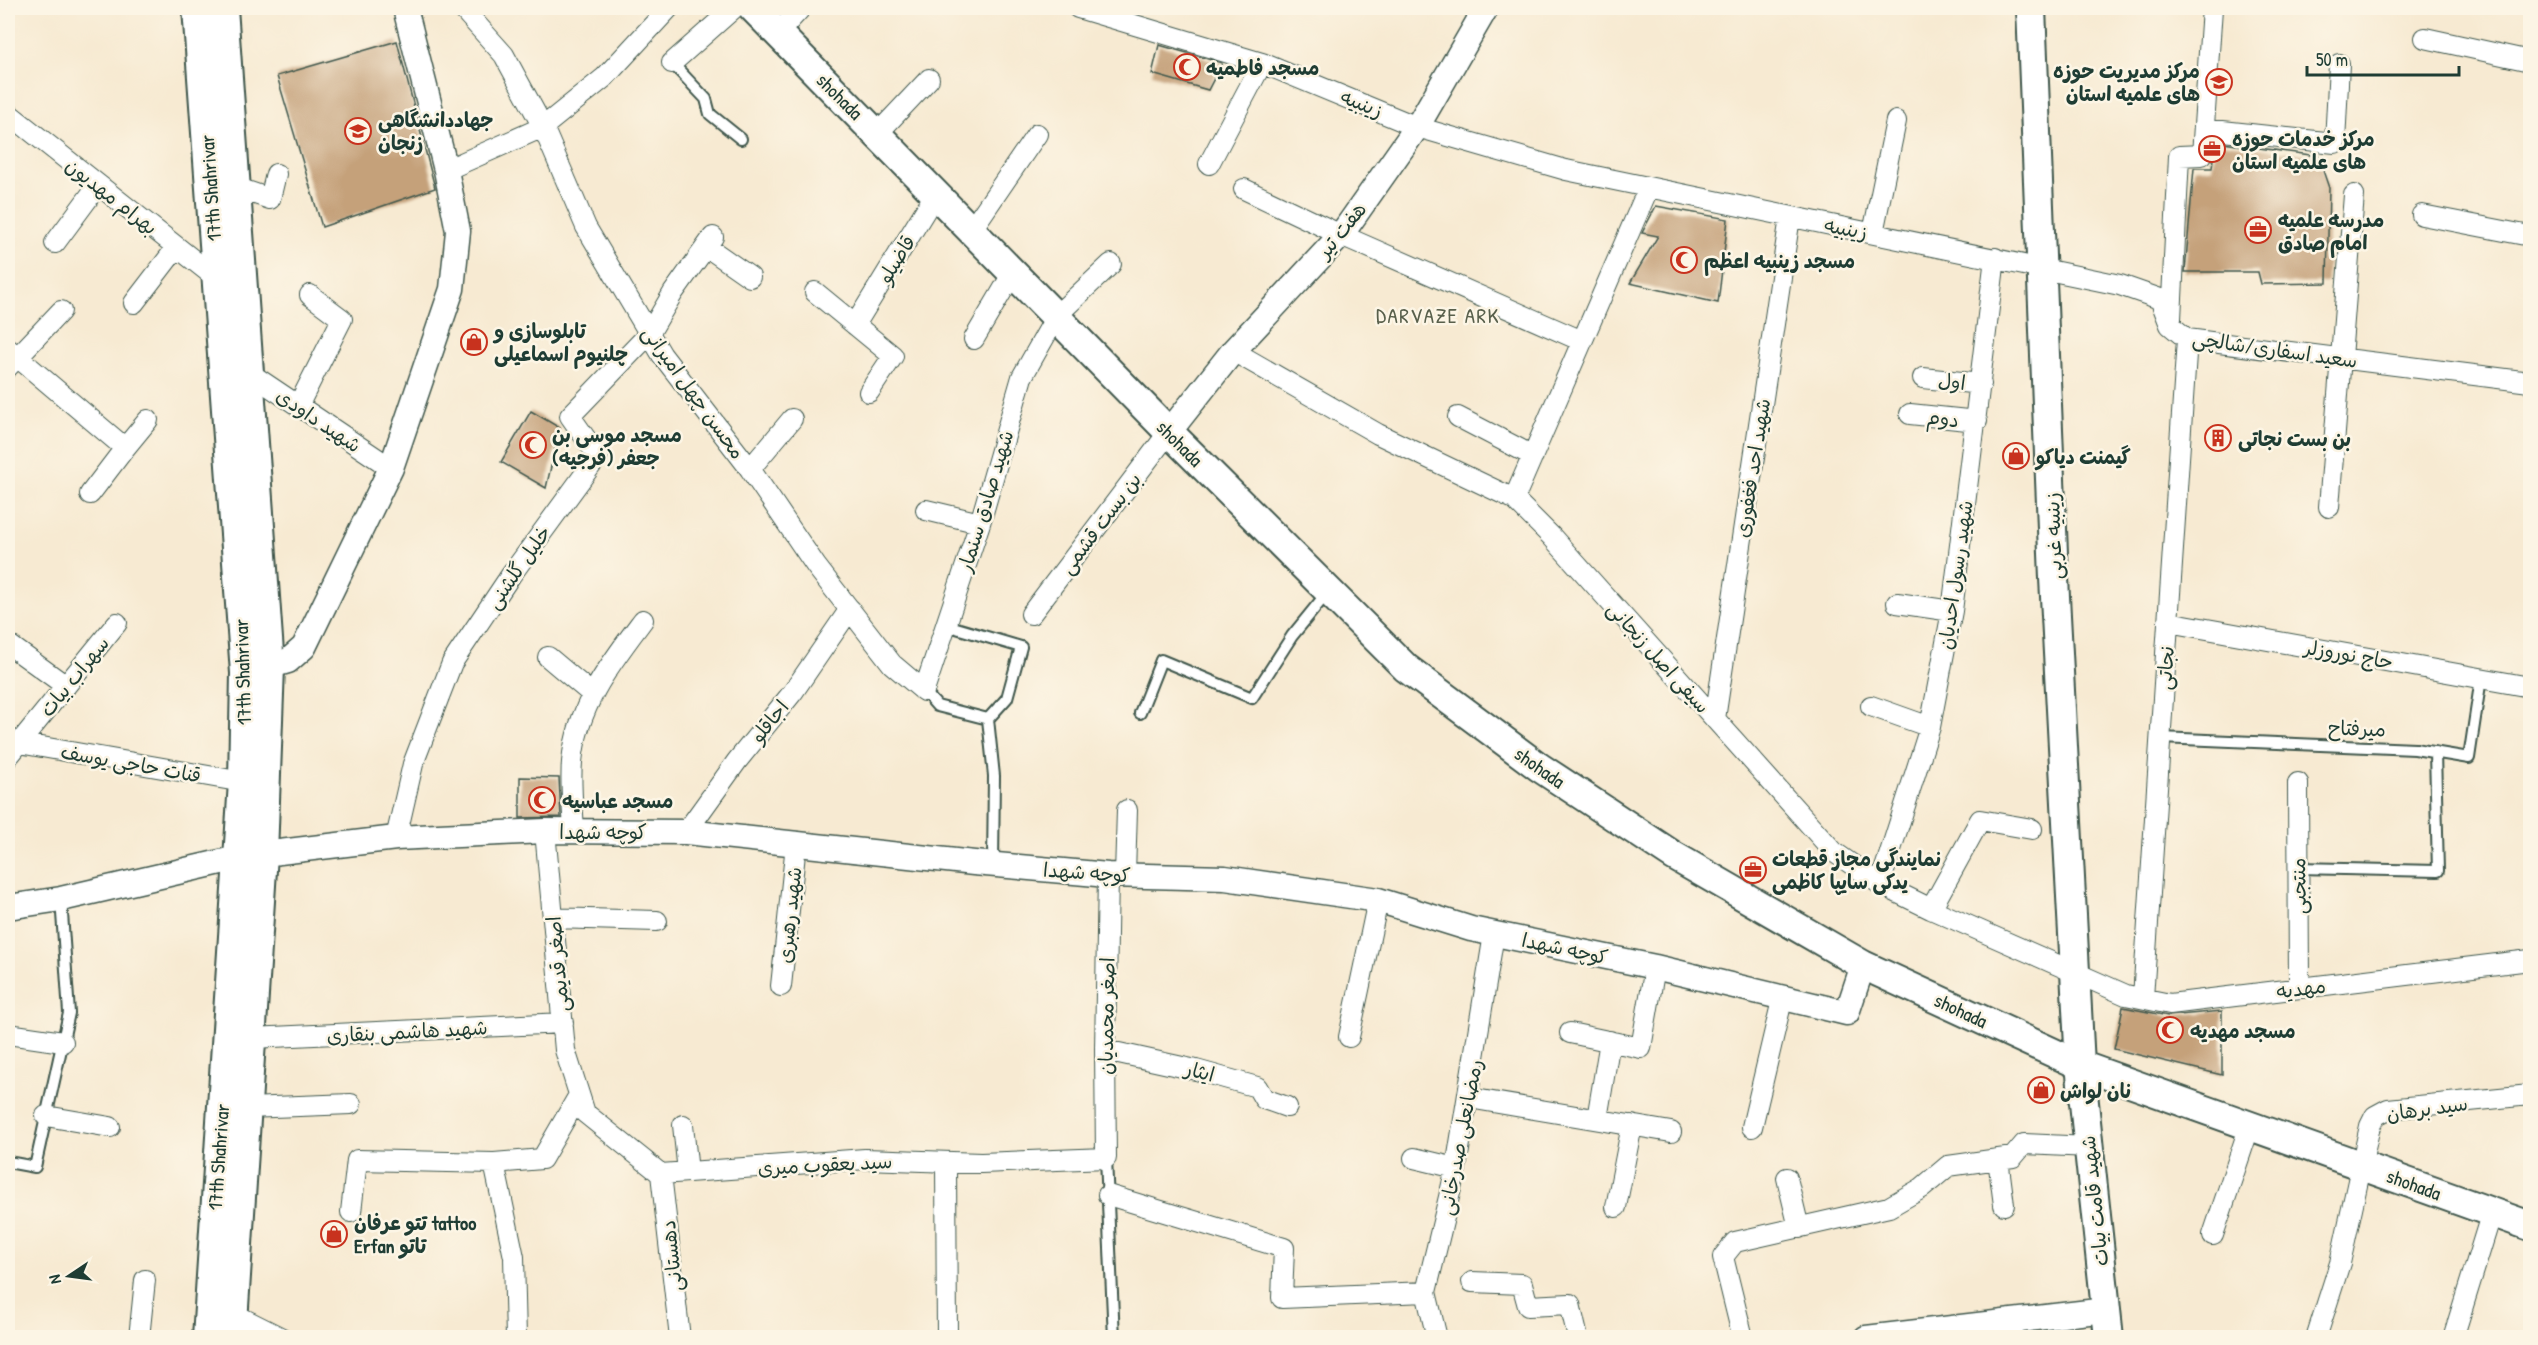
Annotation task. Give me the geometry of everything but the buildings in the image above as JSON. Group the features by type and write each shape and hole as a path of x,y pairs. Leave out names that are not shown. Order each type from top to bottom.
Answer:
{"main road":[{"name":"17th Shahrivar","path":"197,8 216,278 258,670 243,782 250,856 252,1038 233,1326"},
{"name":"17th Shahrivar","path":"207,1338 250,856 258,670 248,372 223,8"},
{"name":"shohada","path":"753,8 1014,271 1169,432 1406,668 1539,767 1674,856 1863,965 2080,1065 2530,1226"},
{"name":"زینبیه غربی","path":"2031,8 2044,268 2054,578 2080,1065"},
{"name":"شهید قامت بیات","path":"2080,1065 2107,1324"}],"street":[{"name":"17th Shahrivar","path":"258,670 288,661 304,647 391,468 452,289 458,231 446,170 405,8"},
{"name":"محسن چهل امیرانی","path":"462,8 504,55 543,127 586,227 662,355 750,469 816,566 892,664 924,692"},
{"path":"446,170 543,127 605,76 669,8"},
{"path":"672,63 734,8"},
{"path":"778,33 801,8"},
{"name":"زینبیه","path":"1078,8 1262,63 1417,127 1566,170 1648,189 2044,268"},
{"name":"هفت تیر","path":"1169,432 1233,351 1341,235 1417,127 1486,8"},
{"path":"2170,325 2180,156 2202,155 2212,8"},
{"path":"2425,38 2530,61"},
{"path":"1209,164 1262,63"},
{"path":"2204,129 2335,143 2339,64"},
{"path":"878,134 929,79"},
{"name":"بهرام مهدیون","path":"8,113 216,278"},
{"path":"1873,233 1896,121"},
{"path":"972,229 1037,134"},
{"path":"236,187 270,199 276,174"},
{"path":"55,243 98,185"},
{"path":"1244,189 1341,235 1582,341"},
{"path":"1514,500 1648,189"},
{"name":"قاضیلو","path":"855,325 936,193"},
{"path":"2329,507 2354,195"},
{"path":"2422,215 2530,236"},
{"name":"شهید احد فغفوری","path":"1715,719 1790,217"},
{"path":"649,334 673,293 710,242 750,277"},
{"path":"134,303 177,247"},
{"name":"شهید رسول احدیان","path":"1880,884 1930,727 1952,611 1977,422 1995,258"},
{"name":"شهید صادق سنمار","path":"924,692 980,523 1022,377 1057,315 1111,264"},
{"name":"سعید اسفاری/شالچی","path":"2044,268 2120,285 2160,299 2170,325 2187,339 2530,382"},
{"path":"974,339 1014,271"},
{"path":"815,292 893,356 869,392"},
{"path":"298,406 342,319 310,295"},
{"path":"61,311 10,357 125,448"},
{"name":"خلیل گلشنی","path":"396,838 413,764 452,663 511,575 598,456 570,416 649,334"},
{"name":"نجاتی","path":"2143,998 2187,339"},
{"name":"سیفی اصل زنجانی","path":"1233,351 1378,434 1514,500 1552,537 1834,852 1880,884 1930,909 2076,973"},
{"name":"شهید داودی","path":"248,372 391,468"},
{"name":"اول","path":"1923,378 1981,384"},
{"name":"دوم","path":"1910,414 1977,422"},
{"path":"1458,417 1533,456"},
{"path":"90,494 148,420"},
{"path":"750,469 792,420"},
{"name":"بن بست قشمی","path":"1031,614 1169,432"},
{"path":"926,510 980,523"},
{"path":"1897,603 1952,611"},
{"name":"اجاقلو","path":"686,832 737,761 793,692 850,609"},
{"path":"574,831 572,764 576,734 584,708 613,659 643,620"},
{"name":"سهراب بیات","path":"13,750 117,622"},
{"name":"حاج نوروزلر","path":"2168,622 2530,687"},
{"path":"8,644 66,686"},
{"path":"548,657 592,694"},
{"path":"1871,706 1930,727"},
{"name":"قنات حاجی یوسف","path":"13,750 243,782"},
{"name":"منتجبی","path":"2298,783 2299,988"},
{"name":"اصغر محمدیان","path":"1106,1158 1105,1050 1116,874 1127,810"},
{"path":"1930,909 1980,820 2032,829"},
{"name":"کوچه شهدا","path":"8,907 61,899 250,856 396,838 545,831 686,832 993,865 1116,874 1225,878 1378,900 1471,929 1655,967 1847,1012 1863,965"},
{"name":"اصغر قدیمی","path":"545,831 565,1050 579,1095"},
{"name":"شهید رهبری","path":"781,986 796,844"},
{"path":"1348,1037 1378,900"},
{"path":"553,918 657,921"},
{"name":"رمضانعلی صدرخانی","path":"1437,1338 1426,1292 1456,1168 1494,934"},
{"name":"مهدیه","path":"2076,973 2126,995 2170,1004 2530,960"},
{"path":"1570,1033 1641,1048 1655,967"},
{"path":"1752,1127 1783,996"},
{"name":"شهید هاشمی بنقاری","path":"252,1038 563,1023"},
{"path":"8,1034 63,1042"},
{"path":"1597,1119 1610,1041"},
{"name":"ایثار","path":"1105,1050 1196,1070 1257,1087 1264,1099 1287,1107"},
{"path":"351,1212 357,1160 494,1163 542,1158 579,1095"},
{"path":"579,1095 585,1113 662,1174"},
{"name":"سید برهان","path":"2316,1338 2340,1263 2370,1126 2375,1116 2388,1109 2530,1095"},
{"path":"1469,1098 1671,1132"},
{"path":"247,1108 351,1104"},
{"path":"46,1116 110,1127"},
{"path":"682,1125 688,1172"},
{"path":"1616,1207 1632,1125"},
{"path":"2214,1235 2250,1125"},
{"path":"1743,1338 1723,1257 1735,1242 1889,1207 1922,1188 1948,1166 2013,1157 2024,1144 2088,1147"},
{"name":"سید یعقوب میری","path":"662,1174 865,1159 981,1163 1106,1158"},
{"path":"1414,1158 1456,1168"},
{"path":"1998,1159 2004,1205"},
{"path":"946,1162 947,1338"},
{"path":"494,1163 514,1257 516,1338"},
{"name":"دهستانی","path":"662,1174 680,1338"},
{"path":"1787,1178 1799,1228"},
{"path":"1108,1194 1284,1248 1282,1298 1426,1292"},
{"path":"2453,1338 2492,1212"},
{"path":"139,1338 145,1280"},
{"path":"1472,1282 1522,1284 1528,1306 1570,1305 1578,1338"},
{"path":"1875,1337 2107,1324"},
{"path":"233,1326 282,1338"}],"lane":[{"path":"672,63 706,99 710,114 741,138"},
{"path":"1140,713 1161,660 1252,698 1292,636 1329,590"},
{"path":"946,625 1021,647 1006,698 988,719 994,776 993,865"},
{"name":"میرفتاح","path":"2160,738 2403,748 2469,758 2481,678"},
{"path":"924,692 937,706 988,719"},
{"path":"2297,868 2438,871 2435,752"},
{"path":"8,1162 35,1167 69,1013 61,899"},
{"path":"1106,1158 1114,1338"}],"place":[{"name":"مسجد فاطمیه","path":"1187,67"},
{"name":"مرکز مدیریت حوزه های علمیه استان","path":"2219,82"},
{"name":"جهاددانشگاهی زنجان","path":"358,131"},
{"name":"مرکز خدمات حوزه های علمیه استان","path":"2212,149"},
{"name":"مدرسه علمیه امام صادق","path":"2258,230"},
{"name":"مسجد زینبیه اعظم","path":"1684,260"},
{"name":"تابلوسازی و چلنیوم اسماعیلی","path":"474,342"},
{"name":"بن بست نجاتی","path":"2218,438"},
{"name":"مسجد موسی بن جعفر (فرجیه)","path":"533,445"},
{"name":"گیمنت دیاکو","path":"2016,456"},
{"name":"مسجد عباسیه","path":"542,800"},
{"name":"نمایندگی مجاز قطعات یدکی سایپا کاظمی","path":"1753,870"},
{"name":"مسجد مهدیه","path":"2170,1030"},
{"name":"نان لواش","path":"2041,1090"},
{"name":"تتو عرفان tattoo Erfan تاتو","path":"334,1234"}],"district":[{"name":"DARVAZE ARK","path":"1438,315"}]}
